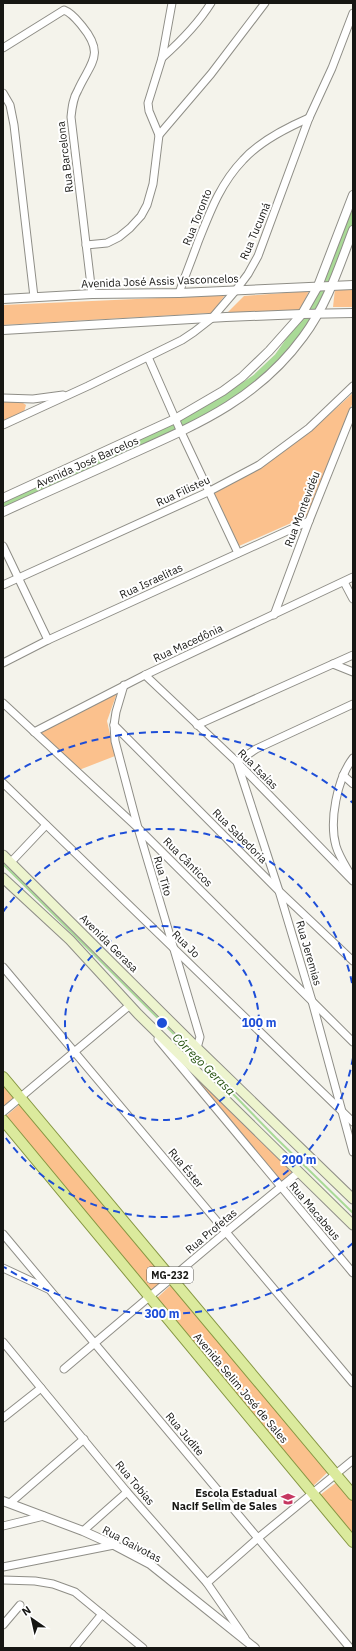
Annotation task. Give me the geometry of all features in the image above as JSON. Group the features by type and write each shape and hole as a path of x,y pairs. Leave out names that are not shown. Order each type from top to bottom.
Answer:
{"main road":[{"name":"Avenida Gerasa","path":"3,854 196,1049 353,1200"},
{"path":"3,878 70,940 138,1014 186,1059 353,1225"},
{"name":"Avenida Selim José de Sales","path":"3,1076 353,1495"},
{"name":"Avenida Selim José de Sales","path":"3,1120 353,1542"}],"street":[{"path":"86,245 107,243 118,237 130,228 141,216 147,205 153,184 159,135 149,111 148,103 162,58 172,3"},
{"path":"162,58 182,41 197,24 211,3"},
{"path":"159,135 211,74 265,3"},
{"name":"Rua Barcelona","path":"3,48 64,10 73,15 83,27 94,46 95,56 72,104 71,116 92,294"},
{"name":"Rua Tucumá","path":"3,425 182,340 212,318 236,290 248,274 258,256 309,118 332,68 353,13"},
{"path":"3,93 10,105 14,125 34,297"},
{"name":"Rua Toronto","path":"179,294 211,208 220,189 228,177 243,159 257,148 278,134 309,118"},
{"name":"Avenida José Barcelos","path":"3,512 178,425 242,377 310,314 324,286 353,196"},
{"name":"Avenida José Barcelos","path":"3,498 178,425 228,406 247,394 264,380 293,350 353,230"},
{"name":"Avenida José Assis Vasconcelos","path":"3,298 92,294 179,294 353,285"},
{"path":"3,330 212,318 353,313"},
{"path":"148,357 208,492 238,553"},
{"name":"Rua Filisteu","path":"3,585 208,492 259,465 309,428 353,386"},
{"path":"3,398 32,399 70,394"},
{"path":"32,399 33,410"},
{"name":"Rua Montevidéu","path":"274,615 309,521 353,411"},
{"name":"Rua Israelitas","path":"3,663 48,640 309,521"},
{"path":"3,546 48,640"},
{"name":"Rua Macedônia","path":"34,732 144,675 353,577"},
{"path":"344,582 353,599"},
{"path":"197,725 353,655"},
{"path":"332,664 353,672"},
{"name":"Rua Isaías","path":"144,675 237,762 353,880"},
{"name":"Rua Tito","path":"124,686 116,712 114,725 115,741 138,828 200,1037 196,1049"},
{"name":"Rua Cânticos","path":"3,703 138,828 353,1042"},
{"path":"237,762 256,749 353,704"},
{"name":"Rua Sabedoria","path":"114,725 279,891 353,961"},
{"path":"353,758 343,775 337,792 334,832 338,851 353,880"},
{"name":"Rua Jeremias","path":"237,762 279,891 312,1001 353,1152"},
{"path":"343,775 353,784"},
{"name":"Rua Jo","path":"3,783 172,945 353,1122"},
{"path":"11,862 46,825"},
{"name":"Rua Éster","path":"3,967 353,1383"},
{"path":"3,1112 75,1053 130,1005"},
{"name":"Rua Macabeus","path":"138,1014 280,1187 353,1273"},
{"path":"186,1059 196,1049"},
{"name":"Rua Profetas","path":"64,1369 299,1172"},
{"name":"Rua Judite","path":"3,1234 350,1648"},
{"path":"3,1268 50,1290"},
{"name":"Rua Tobias","path":"3,1342 127,1492 207,1583 246,1640"},
{"path":"3,1418 41,1388"},
{"path":"6,1502 84,1439"},
{"path":"207,1583 258,1538 353,1460"},
{"path":"83,1531 127,1492"},
{"name":"Rua Gaivotas","path":"6,1502 83,1531 150,1564 255,1648"},
{"path":"3,1526 44,1516"},
{"path":"3,1567 114,1545"},
{"path":"3,1580 35,1581 53,1584 75,1592 143,1648"},
{"path":"3,1625 20,1605"},
{"path":"74,1648 102,1614"}],"shaded area":[{"path":"335,289 353,289 353,307 333,307"},
{"path":"309,291 299,312 227,313 244,296"},
{"path":"225,295 212,313 3,325 3,305"},
{"path":"353,393 353,402 307,516 239,546 213,492 265,465 310,432"},
{"path":"3,401 20,401 26,405 24,412 3,422"},
{"path":"117,693 107,721 115,756 79,770 39,733"},
{"path":"164,1043 293,1171 281,1182"},
{"path":"3,1082 16,1097 3,1108"},
{"path":"21,1103 166,1277 150,1293 5,1117"},
{"path":"172,1284 329,1471 312,1487 157,1298"},
{"path":"337,1482 353,1501 353,1535 320,1495"}],"waterway":[{"path":"3,507 198,416 229,399 257,380 280,358 314,310 323,294 353,215"},
{"name":"Córrego Gerasa","path":"3,864 191,1051"},
{"name":"Córrego Gerasa","path":"194,1054 276,1138 353,1213"}],"place":[{"name":"Escola Estadual Nacif Selim de Sales","path":"288,1499"}]}
